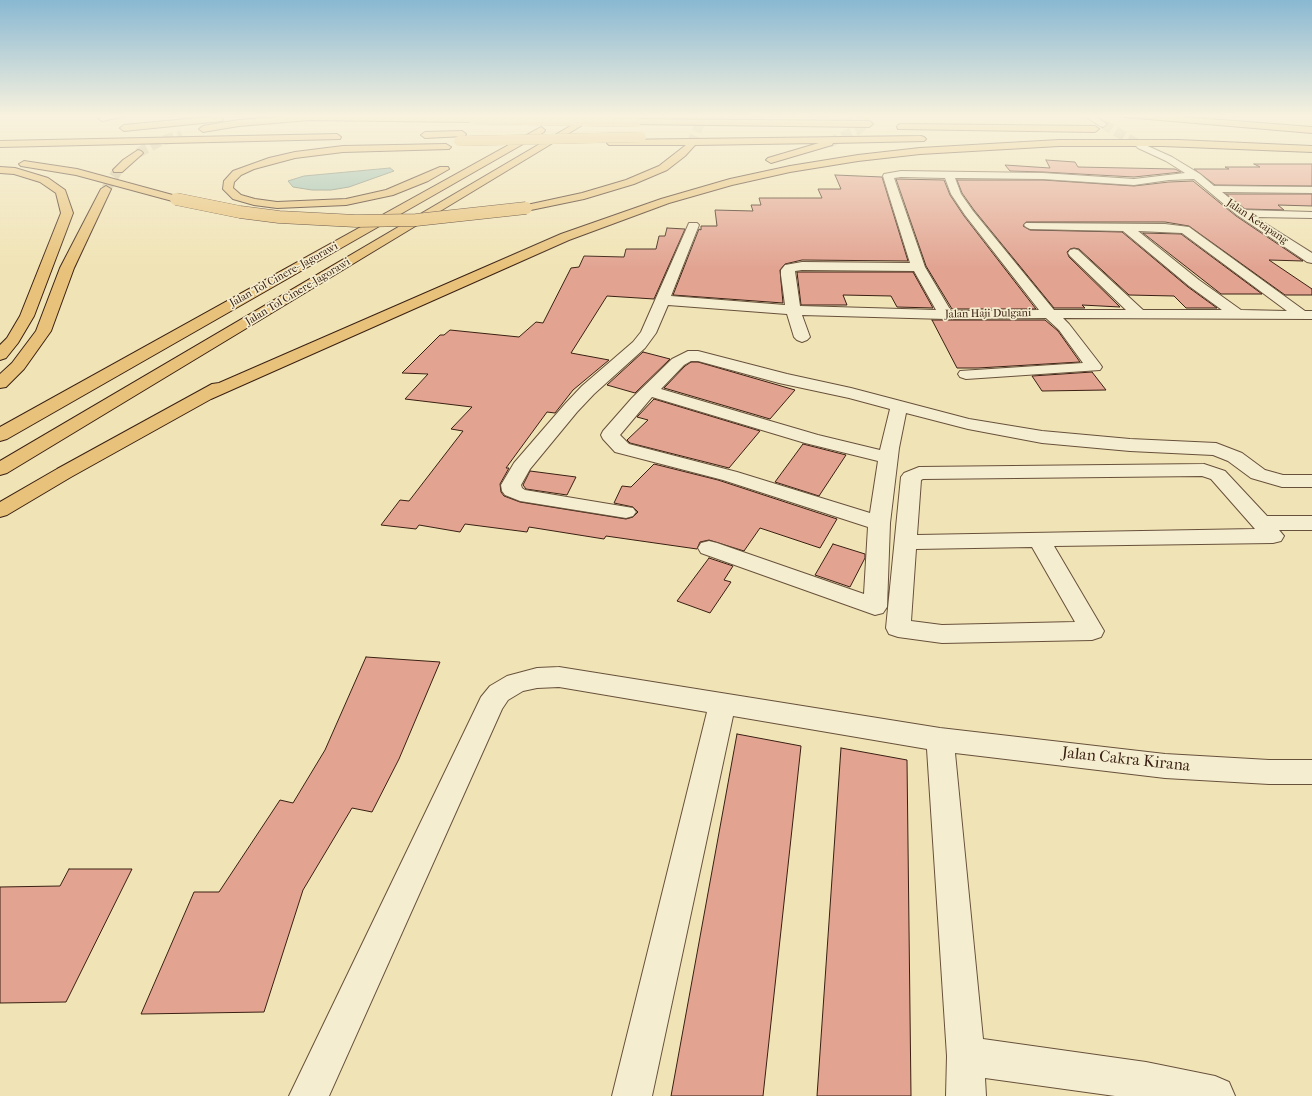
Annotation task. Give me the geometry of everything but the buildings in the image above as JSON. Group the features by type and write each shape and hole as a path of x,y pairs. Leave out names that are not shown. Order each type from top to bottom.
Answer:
{"highway":[{"path":"43,166 77,172 176,199 240,212 271,216 356,221 416,220 526,208 584,196 630,182 666,166"},
{"path":"118,170 122,166"},
{"path":"253,166 237,173 228,181 228,189 238,197 254,202 277,205 346,202 389,193 424,179 449,166"},
{"name":"Jalan Tol Cinere–Jagorawi","path":"0,435 476,166"},
{"name":"Jalan Tol Cinere-Jagorawi","path":"0,470 509,166"},
{"path":"0,511 64,473 330,326 426,283 559,229 654,196 753,166"},
{"path":"206,395 565,238 665,201 730,182 808,166"},
{"path":"0,170 15,171 44,180 61,192 67,213 27,316 13,340 0,355"},
{"path":"0,383 18,366 43,331 67,268 106,189"}],"street":[{"name":"Jalan Ketapang","path":"1180,166 1196,176 1242,213 1306,251 1312,259"},
{"path":"946,315 918,267 888,176 901,174 949,176 1043,176 1125,182 1146,181 1169,177 1196,176"},
{"path":"949,176 956,194 969,213 1050,314 1064,327 1094,367 966,374"},
{"path":"1211,189 1312,190"},
{"path":"1242,213 1312,215"},
{"path":"626,512 520,495 512,491 512,485 521,468 571,408 640,345 648,333 664,300 693,225"},
{"path":"1030,225 1173,228 1188,232 1307,315"},
{"path":"1128,228 1194,283 1238,315"},
{"path":"1074,253 1139,314"},
{"path":"802,337 793,310 788,275 790,268 802,266 918,267"},
{"name":"Jalan Haji Dulgani","path":"664,300 793,310 946,315 1307,315"},
{"path":"879,523 730,476 622,448 610,435 649,391 678,362 688,356 698,356 968,424 1042,437 1130,445 1216,449 1235,457 1258,474 1282,481 1312,481"},
{"path":"649,391 812,439 889,458"},
{"path":"709,548 875,607 879,523 899,406"},
{"path":"905,542 1274,536 1218,475 1204,470 919,473 910,477 898,628 942,634 1092,631 1039,540"},
{"path":"1261,523 1312,523"},
{"name":"Jalan Cakra Kirana","path":"309,1096 491,704 499,693 516,683 538,678 559,677 940,740 1165,766 1269,772 1312,772"},
{"path":"632,1096 722,704"},
{"path":"940,740 966,1056 966,1096"},
{"path":"966,1056 1146,1082 1215,1096"}],"shaded area":[{"path":"390,168 394,171 349,187 331,190 312,190 293,187 288,181 304,176"}],"tunnel":[{"path":"106,189 118,170"}]}
